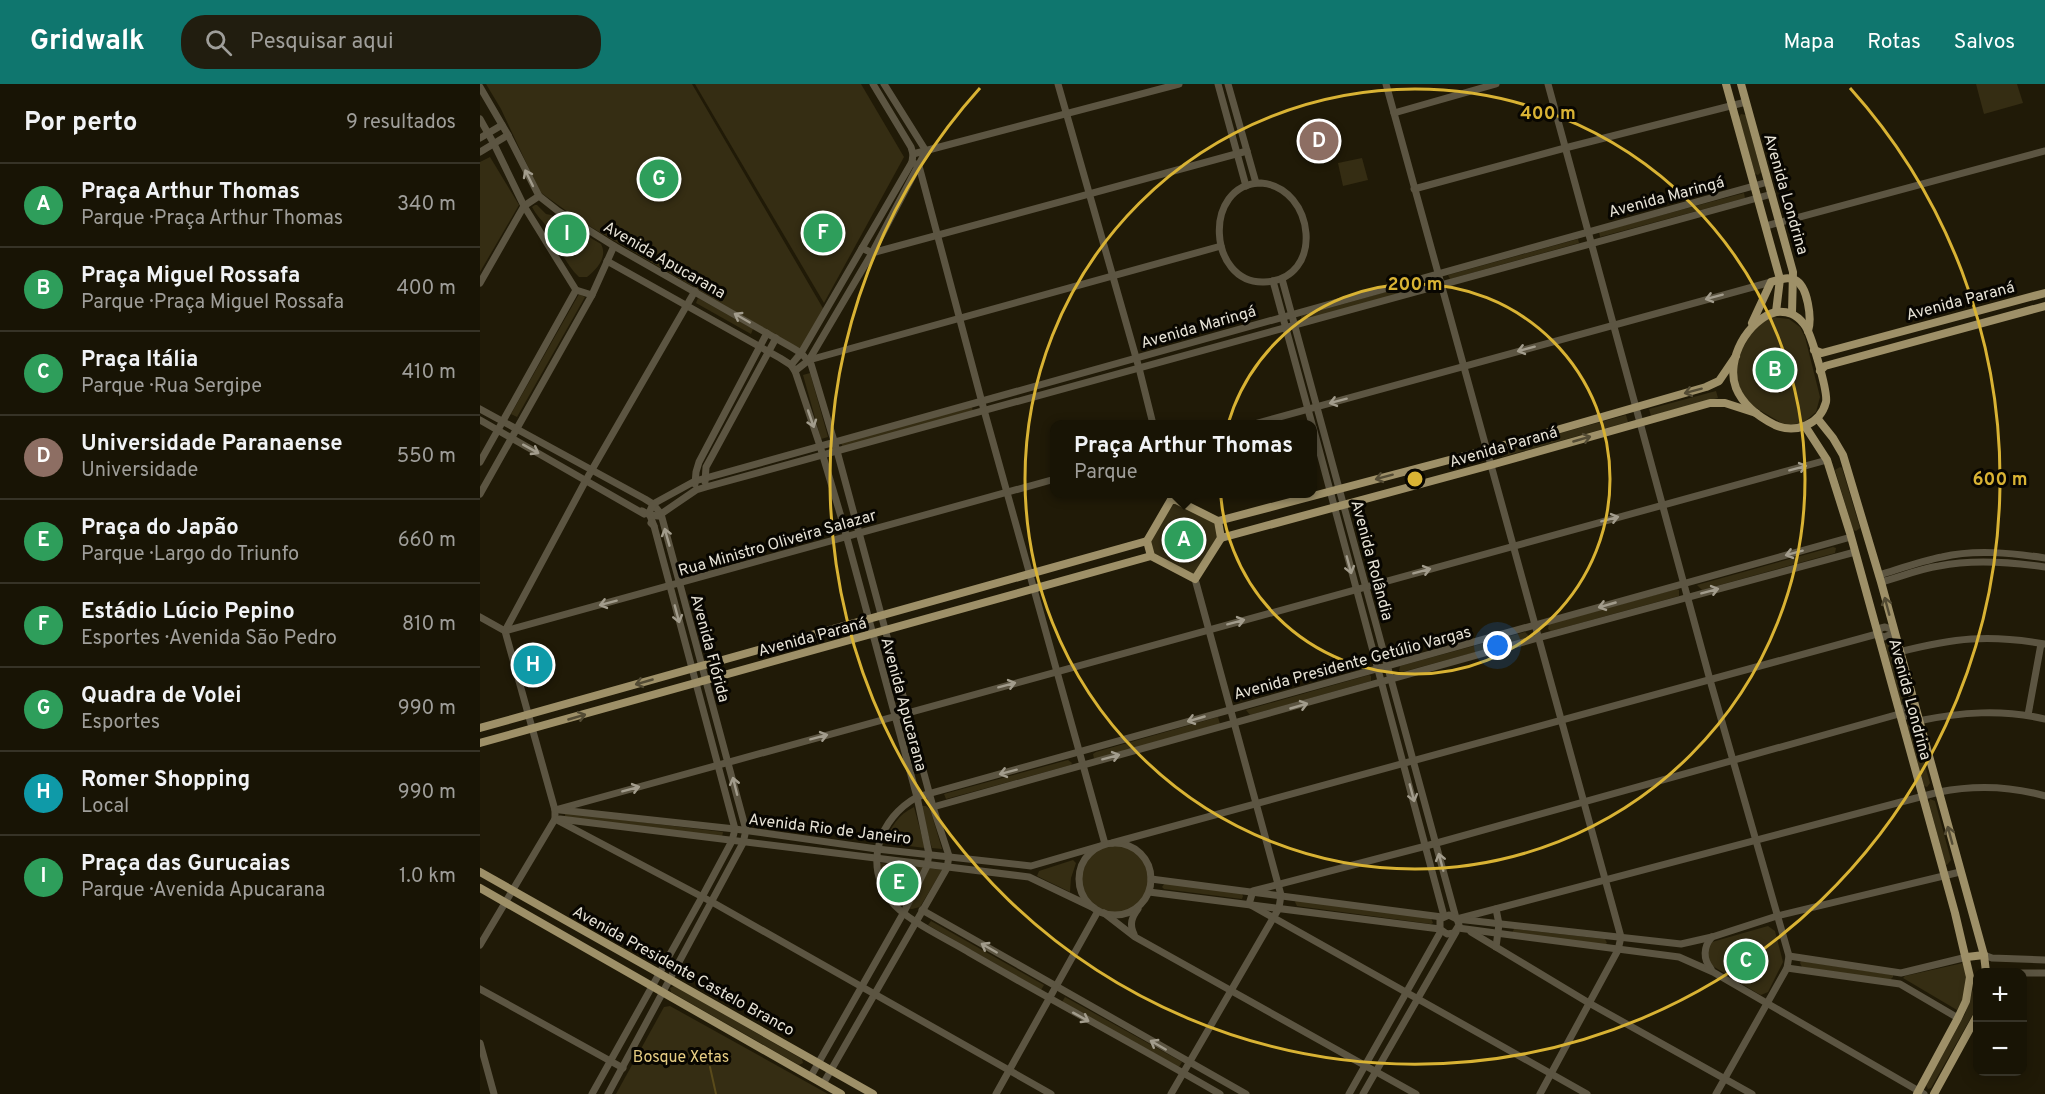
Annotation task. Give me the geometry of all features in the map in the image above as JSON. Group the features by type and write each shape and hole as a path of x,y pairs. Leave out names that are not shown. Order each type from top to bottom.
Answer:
{"main road":[{"name":"Avenida Londrina","path":"1726,84 1766,226 1775,281 1776,312"},
{"name":"Avenida Londrina","path":"1741,84 1794,279 1792,313"},
{"path":"1751,326 1764,316 1776,312 1792,313 1809,331 1826,396 1822,411 1817,418 1805,426 1787,429 1771,423 1756,413 1743,399 1735,385 1733,372 1736,356 1751,326 1775,281 1794,279 1803,289 1811,318 1809,331"},
{"name":"Avenida Paraná","path":"1814,350 1822,353 2045,293"},
{"name":"Avenida Paraná","path":"1820,371 1825,366 2045,306"},
{"path":"1974,312 1978,324"},
{"path":"1868,341 1872,353"},
{"name":"Avenida Paraná","path":"1317,494 1486,450 1712,385 1724,374 1736,356"},
{"name":"Avenida Paraná","path":"1221,538 1716,402 1756,413"},
{"name":"Avenida Londrina","path":"1817,418 1843,455 1880,579 1984,955 1986,968"},
{"name":"Avenida Londrina","path":"1805,426 1827,460 1851,537 1967,957 1970,987 1958,1018"},
{"path":"1171,498 1147,542 1152,556 1195,579 1221,538 1218,521 1176,498"},
{"name":"Avenida Paraná","path":"1218,521 1304,498"},
{"path":"1851,537 1868,541"},
{"name":"Avenida Paraná","path":"480,728 1147,542"},
{"path":"1128,547 1135,550 1133,561"},
{"name":"Avenida Paraná","path":"480,744 1152,556"},
{"path":"1055,568 1052,574 1059,582"},
{"path":"1862,575 1872,582 1880,579"},
{"path":"1013,579 1020,585 1018,594"},
{"path":"899,612 898,622 904,626"},
{"path":"836,628 842,634 840,643"},
{"path":"728,659 725,662 725,669 732,673"},
{"path":"673,674 680,678 680,686 677,688"},
{"path":"554,709 551,711 551,718 557,722"},
{"path":"502,722 509,728 506,736"},
{"path":"480,888 486,885 483,874"},
{"name":"Avenida Presidente Castelo Branco","path":"483,874 873,1094"},
{"name":"Avenida Presidente Castelo Branco","path":"480,888 841,1094"},
{"path":"521,912 520,905 525,900 529,900"},
{"path":"1955,913 1970,909"},
{"path":"1967,957 1984,955"},
{"path":"1920,1093 1958,1018"},
{"path":"1934,1094 1973,1021"}],"street":[{"path":"874,84 911,147 913,158 920,166 984,410 1105,844"},
{"path":"884,84 926,151"},
{"path":"1058,84 1152,420"},
{"path":"793,368 913,158 926,151 1179,84"},
{"path":"1218,84 1246,186"},
{"path":"1228,84 1256,183"},
{"path":"1386,84 1621,937 1618,950 1540,1094"},
{"path":"1394,113 1496,84"},
{"path":"1548,84 1710,680 1789,956 1787,968 1716,1094"},
{"name":"Avenida Apucarana","path":"480,87 539,196 558,211 614,246 776,338 809,360 837,451 933,807 949,856"},
{"path":"1414,189 1746,102"},
{"path":"480,119 524,206 576,290 592,295"},
{"path":"480,138 502,125"},
{"path":"480,152 508,135"},
{"path":"809,360 872,253 926,151"},
{"path":"862,249 872,253 1247,151"},
{"path":"1766,226 2045,151"},
{"path":"906,172 914,176"},
{"name":"Avenida Maringá","path":"653,504 704,478 1768,182"},
{"path":"1256,183 1272,184 1288,193 1296,202 1306,237 1303,257 1294,272 1273,281 1255,282 1241,277 1230,266 1221,246 1220,222 1224,205 1233,193 1256,183"},
{"name":"Avenida Maringá","path":"661,514 696,490 706,487 1772,194"},
{"path":"480,283 524,206 539,196"},
{"path":"1650,214 1654,226"},
{"path":"480,494 592,295 614,246"},
{"path":"793,368 809,360 1221,246"},
{"name":"Avenida Apucarana","path":"607,261 769,352 793,368 823,455 917,797 929,854 927,866 904,912 811,1076"},
{"name":"Avenida Rolândia","path":"1282,279 1457,919"},
{"name":"Avenida Rolândia","path":"1273,281 1311,420"},
{"path":"1269,420 1775,281"},
{"path":"480,462 576,290"},
{"path":"480,945 555,819 555,810 506,631 586,480 694,291"},
{"path":"696,490 695,481 699,462 767,333"},
{"path":"706,487 704,478 711,458 776,338"},
{"path":"1089,370 1093,380"},
{"name":"Avenida Flórida","path":"480,409 653,504 661,514 746,831 743,843 608,1094"},
{"name":"Avenida Flórida","path":"480,420 642,511 654,526 735,829 732,841 702,897 592,1094"},
{"name":"Avenida Rolândia","path":"1317,441 1443,917"},
{"path":"555,810 1827,460"},
{"name":"Rua Ministro Oliveira Salazar","path":"506,631 1050,480"},
{"path":"653,504 649,510 654,526"},
{"path":"642,511 650,515 661,514"},
{"name":"Avenida Presidente Getúlio Vargas","path":"917,797 1851,537"},
{"path":"1832,543 1838,550 1837,557"},
{"name":"Avenida Presidente Getúlio Vargas","path":"933,807 1855,552"},
{"path":"1880,579 1971,553 2045,558"},
{"path":"1937,562 2045,567"},
{"path":"1171,1094 1279,908 1281,895 1195,579"},
{"path":"864,601 870,603 877,597"},
{"path":"480,616 506,631"},
{"name":"Avenida Rio de Janeiro","path":"555,810 735,829 877,849 1031,866 1877,634 1881,628 1893,630"},
{"path":"1899,652 1945,641 1986,637 2043,644 2028,715"},
{"path":"1253,891 1426,846 1899,714 1908,706 1915,709"},
{"path":"1918,721 1974,712 2005,712 2045,718"},
{"path":"903,745 916,742"},
{"path":"1457,919 1939,792 1990,788 2044,794"},
{"path":"933,807 917,797 903,805 881,834 876,859 878,875 883,889 893,904 1049,999 1220,1094"},
{"path":"596,799 595,807 599,813"},
{"path":"555,819 712,902 1051,1094"},
{"name":"Avenida Rio de Janeiro","path":"555,819 1029,877 1099,911"},
{"path":"595,839 597,824"},
{"path":"1137,850 1142,834"},
{"path":"1135,937 1131,925 1132,919 1149,892 1152,879 1149,866 1137,850 1125,844 1105,844 1087,856 1082,865 1079,875 1081,891 1086,901 1135,937 1416,1094"},
{"path":"823,1084 947,868 949,856"},
{"path":"1029,877 1031,866"},
{"path":"1152,879 1443,917 1449,915 1457,919 1681,944 1712,937 1778,916 1960,872"},
{"path":"1249,904 1253,891"},
{"path":"1149,892 1441,930 1447,934 1457,930 1498,933 1679,957 1713,972 1920,1093"},
{"path":"1099,911 1114,915 1125,914 1143,902"},
{"path":"1249,904 1587,1094"},
{"path":"1496,909 1499,924 1496,947"},
{"path":"904,912 922,910 1246,1094"},
{"path":"996,1094 1099,911"},
{"path":"1348,1094 1441,930 1439,922 1443,917"},
{"path":"1363,1094 1457,930 1457,919"},
{"path":"1467,930 1589,1003 1752,1094"},
{"path":"1712,937 1705,953 1706,962 1713,972"},
{"path":"1679,957 1681,944"},
{"path":"1984,955 1992,958 2045,960"},
{"path":"1789,956 1901,973 1967,957"},
{"path":"1787,968 1900,984 1958,1018"},
{"path":"1900,984 1901,973"},
{"path":"2027,973 2045,973"},
{"path":"480,989 623,1068"},
{"path":"480,1043 494,1094"}],"green space":[{"path":"486,84 692,84 824,310 801,350 579,220 540,192 501,109"},
{"path":"695,84 861,84 904,157 824,303"},
{"path":"1976,84 2017,84 2023,103 1984,114"},
{"path":"1741,114 1746,115 1761,172 1758,175 1755,174 1739,117"},
{"path":"490,157 519,205 480,272 480,162"},
{"path":"1362,158 1368,180 1343,186 1338,163"},
{"path":"1744,193 1745,198 1600,237 1599,232"},
{"path":"535,205 546,214 601,244 602,258 598,266 587,277 579,277 570,266 532,207"},
{"path":"1578,239 1579,243 1450,279 1448,275"},
{"path":"1428,280 1429,285 1302,321 1301,316"},
{"path":"579,294 585,297 517,417 511,414"},
{"path":"698,298 753,329 751,334 696,303"},
{"path":"1771,317 1789,319 1800,327 1805,337 1820,397 1816,412 1803,423 1785,425 1754,407 1742,394 1735,373 1739,355 1754,328"},
{"path":"810,373 828,437 821,439 803,375"},
{"path":"1716,391 1718,398 1651,416 1649,409"},
{"path":"972,407 973,412 843,448 841,443"},
{"path":"1626,415 1628,422 1502,457 1500,450"},
{"path":"1840,467 1860,528 1856,531 1853,530 1835,470"},
{"path":"1172,498 1218,521 1221,538 1195,579 1152,556 1147,541"},
{"path":"1836,548 1835,553 1702,590 1697,585"},
{"path":"1677,589 1679,596 1551,631 1548,629 1549,624"},
{"path":"1525,632 1528,638 1399,671 1400,666"},
{"path":"1889,640 1892,642 1908,701 1906,704 1901,704 1885,644"},
{"path":"1369,675 1371,681 1250,715 1246,710"},
{"path":"1218,717 1220,724 1094,758 1093,754 1096,752"},
{"path":"1913,724 1930,783 1927,787 1924,786 1907,725"},
{"path":"1068,760 1072,763 1071,765 946,799 944,794"},
{"path":"1930,799 1935,801 1951,860 1947,865 1929,803"},
{"path":"920,806 930,809 942,849 932,848"},
{"path":"914,807 925,848 885,843 896,822"},
{"path":"565,813 723,832 722,837 565,818"},
{"path":"1115,845 1128,848 1139,855 1146,866 1149,879 1146,892 1139,903 1128,910 1115,913 1102,910 1091,903 1084,892 1081,879 1084,866 1091,855 1102,848"},
{"path":"1073,860 1076,863 1071,878 1070,892 1037,876 1039,871"},
{"path":"880,863 923,867 900,906 886,886"},
{"path":"928,868 942,870 920,907 904,908"},
{"path":"1165,883 1241,892 1243,896 1242,899 1164,889 1162,887"},
{"path":"1296,900 1431,918 1433,923 1297,906"},
{"path":"931,921 1044,985 1041,990 928,925"},
{"path":"1768,926 1775,931 1783,962 1768,992 1761,995 1711,965 1708,953 1712,942"},
{"path":"1514,929 1605,939 1607,943 1605,945 1512,933"},
{"path":"1801,961 1893,975 1893,977 1890,980 1802,967"},
{"path":"1963,963 1966,966 1966,995 1957,1010 1903,978 1905,976"},
{"path":"674,986 802,1059 803,1063 799,1065 671,992 670,988"},
{"path":"1973,989 1973,1014 1931,1088 1928,1089 1926,1085 1965,1014"},
{"path":"1065,997 1182,1062 1179,1067 1062,1002"},
{"name":"Bosque Xetas","path":"670,1006 828,1094 616,1094 664,1007"}],"waterway":[{"path":"710,1067 716,1094"}],"place":[{"name":"Universidade Paranaense","path":"1319,141"},
{"name":"Quadra de Volei","path":"659,179"},
{"name":"Estádio Lúcio Pepino","path":"823,233"},
{"name":"Praça das Gurucaias","path":"567,234"},
{"name":"Praça Miguel Rossafa","path":"1775,370"},
{"name":"Praça Arthur Thomas","path":"1184,540"},
{"name":"Romer Shopping","path":"533,665"},
{"name":"Praça do Japão","path":"899,883"},
{"name":"Praça Itália","path":"1746,961"}]}
